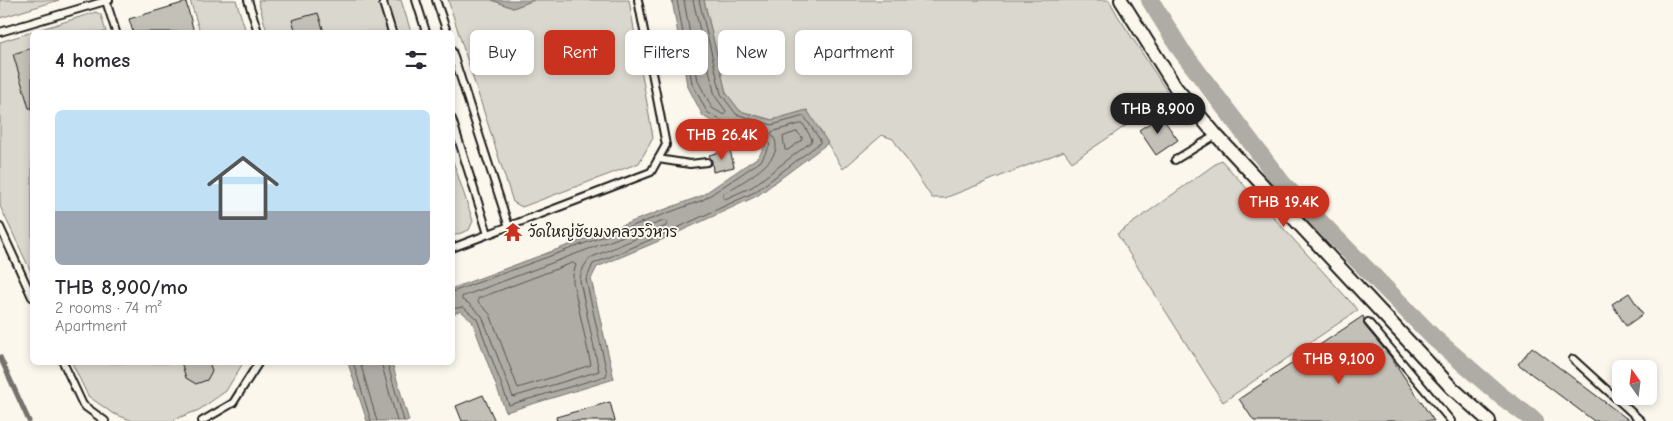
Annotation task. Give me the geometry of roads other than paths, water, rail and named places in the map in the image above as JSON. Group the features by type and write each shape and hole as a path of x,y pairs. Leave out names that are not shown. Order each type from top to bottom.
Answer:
{"street":[{"path":"1121,0 1176,88 1216,135 1451,387 1489,421"}],"lane":[{"path":"0,32 107,0 115,30"},
{"path":"248,0 257,30"},
{"path":"384,0 383,3 391,30"},
{"path":"416,0 425,30"},
{"path":"436,0 446,30"},
{"path":"455,247 651,172 666,145 638,0"},
{"path":"455,60 508,226"},
{"path":"455,129 488,234"},
{"path":"1175,160 1216,135"},
{"path":"658,160 690,164 708,162"},
{"path":"0,226 30,293"},
{"path":"1368,322 1451,421"},
{"path":"1574,359 1641,421"},
{"path":"64,365 83,405 105,421"},
{"path":"202,421 233,403 257,365"}],"water":[{"path":"492,0 534,0 513,8"},
{"path":"672,0 704,0 718,59 718,75 722,75 726,93 740,111 772,120 807,110 828,143 757,196 597,267 591,279 614,379 506,412 472,321 461,311 455,313 455,287 701,196 758,157 765,146 758,135 728,131 703,116 687,85 685,75 708,75 708,30 677,30"},
{"path":"349,365 393,365 409,421 367,421"}],"waterway":[{"path":"1150,0 1181,50 1282,183 1434,338 1501,396 1535,421"},
{"path":"0,357 29,421"}],"place":[{"name":"วัดใหญ่ชัยมงคลวรวิหาร","path":"513,232"}]}
